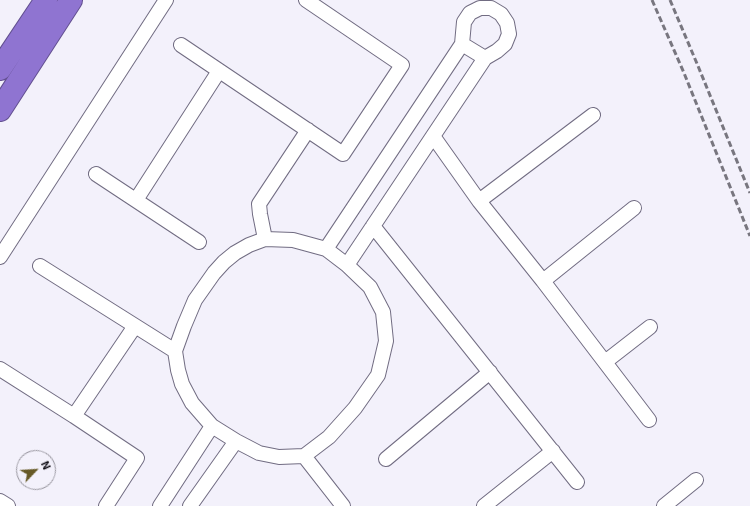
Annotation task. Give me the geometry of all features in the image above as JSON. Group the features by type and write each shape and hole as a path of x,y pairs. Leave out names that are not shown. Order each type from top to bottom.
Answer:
{"highway":[{"path":"0,69 46,0"},
{"path":"0,110 71,0"}],"street":[{"path":"0,257 166,0"},
{"path":"181,45 342,154 402,65 306,0"},
{"path":"326,249 462,44 464,22 470,13 477,4 491,8 501,14 507,23 509,34 505,44 497,52 485,58 347,265"},
{"path":"462,44 485,58"},
{"path":"136,200 219,71"},
{"path":"479,201 593,115"},
{"path":"264,239 260,204 308,130"},
{"path":"433,136 479,201 544,281 650,420"},
{"path":"96,174 199,242"},
{"path":"544,281 634,208"},
{"path":"373,226 577,482"},
{"path":"264,239 293,240 326,249 347,265 370,286 383,312 386,341 378,375 355,408 329,437 304,456 279,457 259,453 212,426 192,403 182,384 175,351 195,300 214,273 235,253 264,239"},
{"path":"40,266 175,351"},
{"path":"74,416 135,326"},
{"path":"605,362 650,327"},
{"path":"0,369 137,458 106,506"},
{"path":"386,459 490,372"},
{"path":"160,506 212,426"},
{"path":"190,506 236,441"},
{"path":"484,506 553,451"},
{"path":"304,456 343,506"},
{"path":"664,506 696,480"},
{"path":"0,501 8,506"}],"railway":[{"path":"652,0 684,73 750,236"},
{"path":"670,0 750,193"}]}
